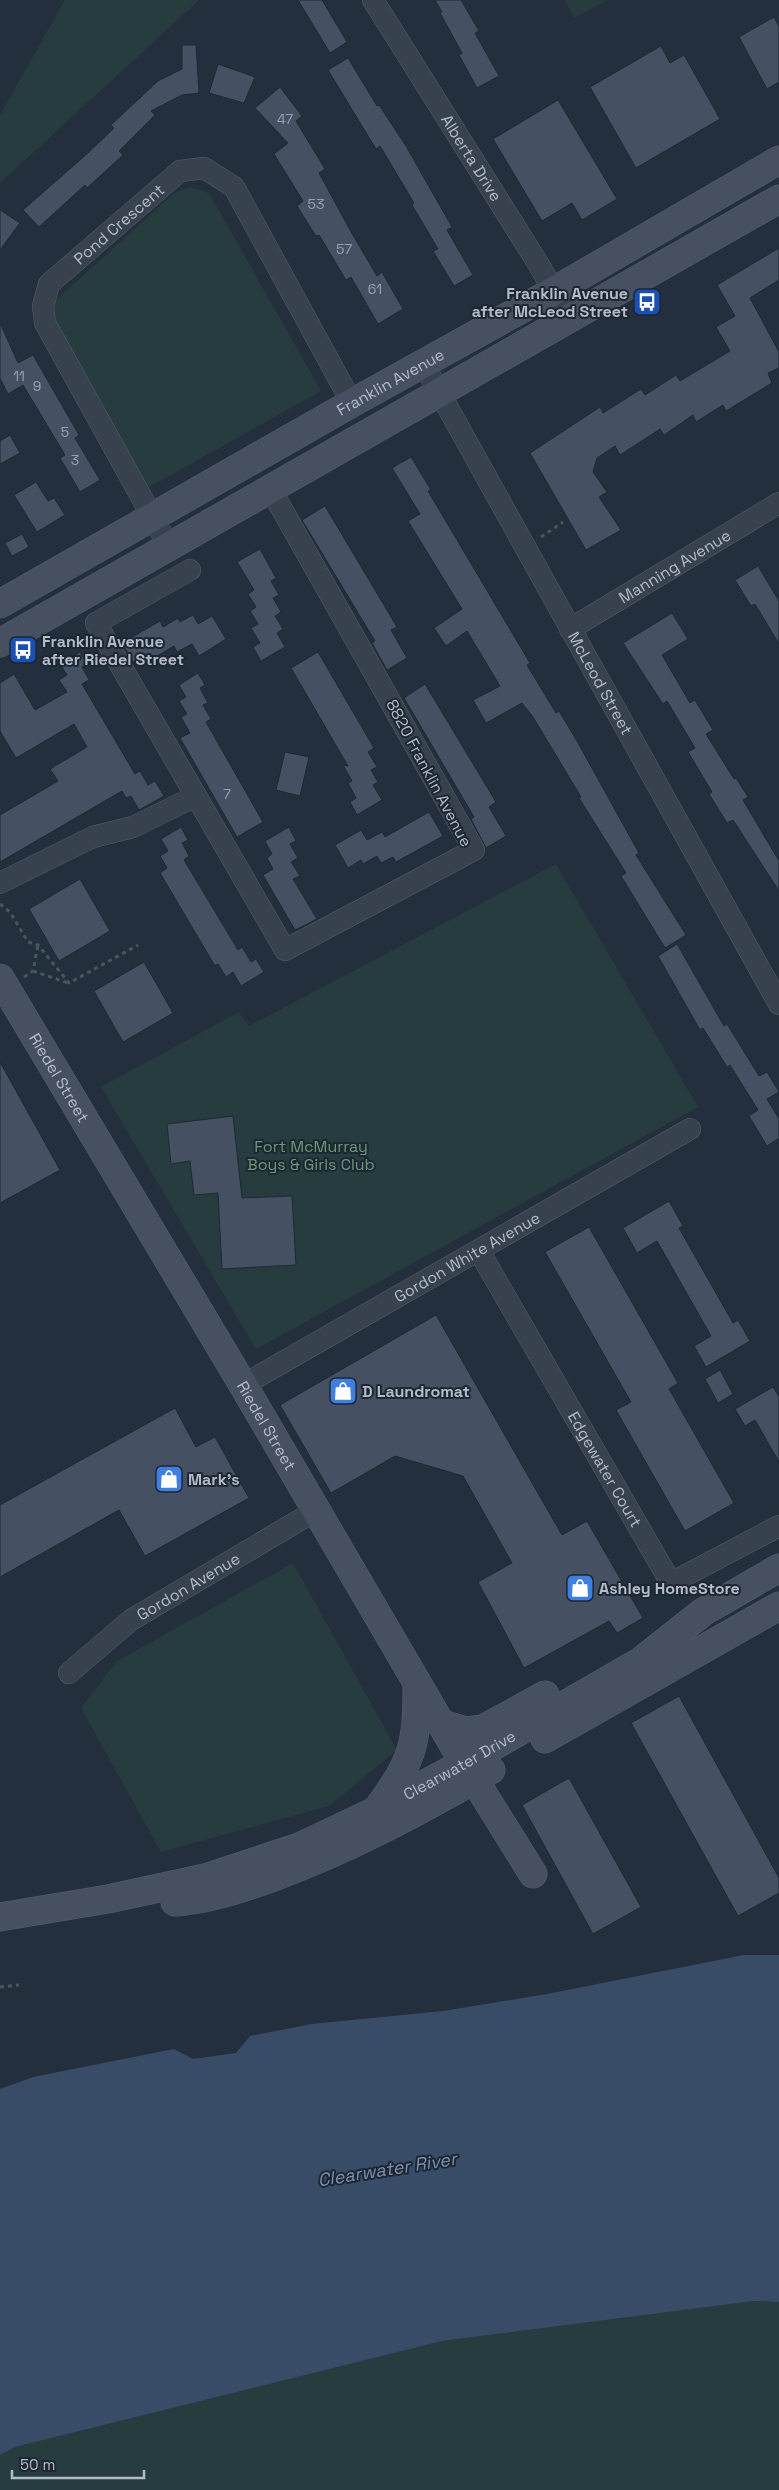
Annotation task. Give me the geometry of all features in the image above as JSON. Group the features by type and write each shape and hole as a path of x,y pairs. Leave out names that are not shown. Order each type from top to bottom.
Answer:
{"main road":[{"name":"Franklin Avenue","path":"0,604 352,402 554,291 779,160"},
{"name":"Franklin Avenue","path":"0,642 779,199"},
{"name":"Riedel Street","path":"2,986 243,1385 315,1511 533,1874"},
{"name":"Clearwater Drive","path":"108,1899 176,1902 217,1895 289,1871 373,1834 641,1661 703,1612 779,1568"},
{"name":"Clearwater Drive","path":"0,1917 108,1899 205,1878 299,1847 375,1810 470,1771 779,1606"},
{"path":"442,1724 466,1731 483,1728 665,1627 703,1612"},
{"path":"375,1810 398,1781 410,1756 417,1728 417,1681"}],"street":[{"name":"Alberta Drive","path":"373,0 569,318"},
{"name":"Pond Crescent","path":"169,547 45,323 43,306 49,284 180,171 204,168 234,187 352,402"},
{"name":"McLeod Street","path":"423,363 779,1004"},
{"name":"8820 Franklin Avenue","path":"190,570 96,623 285,950 474,850 270,488"},
{"name":"Manning Avenue","path":"570,629 779,503"},
{"path":"0,883 93,837 133,827 196,796"},
{"name":"Gordon White Avenue","path":"243,1385 690,1129"},
{"name":"Edgewater Court","path":"479,1251 672,1583 779,1526"},
{"name":"Gordon Avenue","path":"69,1673 131,1620 315,1511"}],"path":[{"path":"525,547 563,522"},
{"path":"0,904 10,912 28,942 38,945 69,983"},
{"path":"33,971 38,945"},
{"path":"2,986 33,971 69,983 138,945"},
{"path":"0,1987 19,1984"}],"green space":[{"path":"65,0 199,0 0,183 0,115"},
{"path":"565,0 608,0 574,18"},
{"path":"189,187 209,193 321,391 146,489 53,321 55,301 173,194"},
{"name":"Fort McMurray Boys & Girls Club","path":"556,864 698,1107 256,1349 101,1087 239,1012 249,1026"},
{"path":"293,1563 397,1750 329,1806 161,1852 81,1708 117,1661"},
{"path":"754,2301 779,2302 779,2490 0,2490 0,2455 15,2447 442,2341"}],"water":[{"name":"Clearwater River","path":"744,1955 779,1955 779,2302 754,2301 442,2341 15,2447 0,2455 0,2089 33,2077 174,2049 193,2059 236,2053 250,2036 312,2024 443,2011 547,1994"}],"building":[{"path":"298,0 322,0 347,42 330,53"},
{"path":"435,0 461,0 479,31 475,33 499,76 477,88 459,55 462,53"},
{"path":"774,17 779,27 779,82 767,89 739,37"},
{"path":"182,45 196,45 199,93 182,95 151,111 155,115 119,151 123,155 87,188 85,185 39,227 23,210 88,153 114,128 111,125 158,81 182,69"},
{"path":"661,46 670,63 684,55 720,119 636,168 590,87"},
{"path":"348,58 377,106 379,105 406,146 452,227 447,230 473,275 454,286 433,251 438,249 412,205 414,203 380,146 376,149 328,70"},
{"path":"218,64 255,77 244,103 209,93"},
{"path":"280,87 302,116 296,121 325,169 319,173 350,230 377,276 382,272 403,309 378,324 351,277 346,280 319,235 316,236 297,206 303,201 274,154 288,143 255,108"},
{"path":"558,100 617,199 582,220 572,203 542,221 493,139"},
{"path":"0,210 20,223 0,250"},
{"path":"779,248 779,280 750,298 779,352 779,368 768,373 772,383 726,411 723,405 696,422 693,415 664,435 660,429 620,455 615,446 597,458 593,472 607,492 599,497 621,530 586,550 530,453 600,407 603,413 641,389 645,395 676,375 680,381 730,351 716,327 735,316 717,285"},
{"path":"0,323 18,363 33,355 79,435 75,438 100,480 80,492 60,458 65,455 23,385 8,394 0,378"},
{"path":"10,435 20,453 0,464 0,441"},
{"path":"411,457 431,490 428,491 530,663 527,665 556,713 559,711 577,741 639,853 636,855 686,935 665,948 621,876 626,873 579,798 581,797 533,717 522,703 486,723 473,700 500,686 467,631 446,646 434,628 462,609 408,521 420,514 392,468"},
{"path":"36,482 48,501 54,498 65,515 37,532 14,495"},
{"path":"325,506 397,627 391,630 407,658 387,670 372,643 375,641 302,520"},
{"path":"22,534 29,547 12,556 5,543"},
{"path":"260,549 276,578 271,581 279,595 273,598 281,612 275,616 283,629 277,633 285,647 261,661 253,647 260,643 251,628 258,624 250,611 256,607 248,594 254,590 237,562"},
{"path":"758,566 779,601 779,644 755,604 751,606 735,580"},
{"path":"672,613 688,639 662,655 690,703 695,700 713,730 706,734 734,779 736,778 748,797 743,800 779,861 779,891 733,820 727,823 709,794 712,792 688,752 695,748 667,701 663,704 623,643"},
{"path":"193,615 198,624 212,616 226,639 199,656 192,644 177,652 174,646 137,668 122,643 160,621 163,627 178,618 180,622"},
{"path":"80,652 87,664 82,667 89,680 82,684 135,774 140,771 148,785 155,781 164,796 139,810 131,796 126,798 122,791 0,862 0,815 58,781 50,769 87,747 74,724 16,758 0,731 0,683 14,674 35,710 67,692 59,680 67,675 60,664"},
{"path":"318,652 374,748 368,752 377,767 371,770 378,782 373,785 382,800 357,815 350,802 356,798 348,783 352,781 343,765 348,766 291,668"},
{"path":"198,673 205,685 200,688 208,703 203,705 211,719 206,722 263,822 237,837 180,738 190,733 181,717 187,714 179,701 186,697 179,685"},
{"path":"425,684 496,802 489,807 506,836 486,848 471,819 474,817 404,698"},
{"path":"285,752 309,757 300,796 276,790"},
{"path":"429,812 443,836 396,862 393,857 381,863 377,856 363,864 361,860 348,868 335,845 361,830 367,840 382,832 385,837"},
{"path":"181,827 188,840 182,843 189,856 184,860 238,950 242,947 251,962 256,959 264,972 241,986 233,972 226,977 218,964 215,966 160,873 167,868 160,856 168,851 161,839"},
{"path":"289,827 296,841 290,844 298,858 291,862 300,876 293,879 317,919 295,930 263,875 273,869 267,858 272,854 265,841"},
{"path":"80,879 110,931 59,961 29,909"},
{"path":"677,944 724,1026 727,1024 759,1076 767,1072 779,1092 767,1099 779,1119 779,1138 767,1146 749,1116 758,1110 730,1065 727,1067 703,1028 700,1030 658,956"},
{"path":"144,962 173,1013 123,1042 94,991"},
{"path":"0,1062 60,1170 0,1203"},
{"path":"233,1116 242,1198 292,1196 296,1265 222,1269 218,1193 194,1195 190,1161 171,1164 167,1124"},
{"path":"669,1201 683,1226 679,1228 733,1323 738,1320 750,1341 706,1367 694,1346 711,1336 657,1241 637,1253 623,1228"},
{"path":"589,1227 678,1383 669,1389 734,1503 685,1531 616,1410 631,1402 545,1252"},
{"path":"436,1315 562,1535 587,1521 643,1618 617,1633 609,1621 524,1668 478,1582 512,1563 463,1476 395,1456 331,1493 280,1405"},
{"path":"720,1370 733,1394 718,1403 705,1379"},
{"path":"773,1387 779,1397 779,1462 755,1420 745,1426 735,1409"},
{"path":"175,1408 196,1447 215,1437 249,1498 145,1556 119,1510 0,1577 0,1505"},
{"path":"679,1696 779,1878 779,1893 738,1916 631,1723"},
{"path":"569,1778 641,1907 593,1934 522,1805"}],"place":[{"name":"Franklin Avenue after McLeod Street","path":"647,302"},
{"name":"Franklin Avenue after Riedel Street","path":"23,650"},
{"name":"D Laundromat","path":"343,1391"},
{"name":"Mark's","path":"169,1479"},
{"name":"Ashley HomeStore","path":"580,1588"}]}
